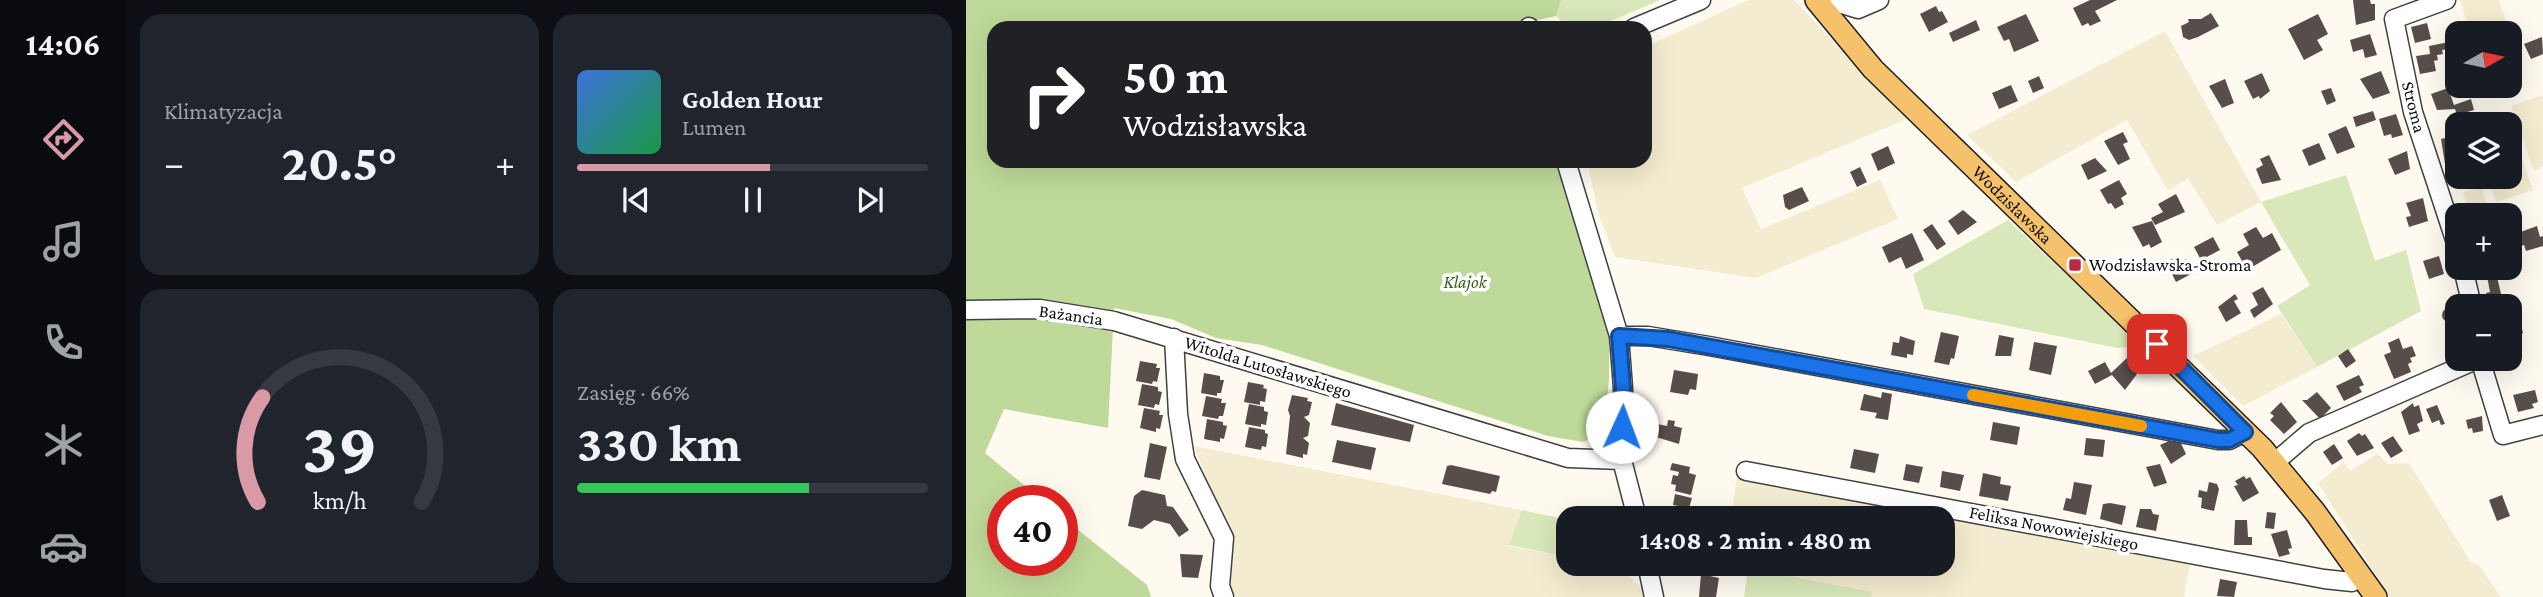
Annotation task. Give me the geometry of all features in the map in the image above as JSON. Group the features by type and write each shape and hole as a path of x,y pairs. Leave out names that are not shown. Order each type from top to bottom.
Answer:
{"main road":[{"name":"Wodzisławska","path":"1816,0 1873,69 2245,432 2274,463 2376,597"}],"street":[{"path":"1651,21 1701,0"},
{"path":"1839,0 1842,4 1858,9 1879,0"},
{"name":"Stroma","path":"2391,0 2413,112 2445,209"},
{"path":"2395,19 2445,0"},
{"path":"1568,168 1619,336 1623,388 1622,460 1634,506"},
{"name":"Bażancia","path":"966,310 1040,309 1114,321 1174,338"},
{"path":"1619,336 1648,336 1696,344 2218,440 2229,440 2245,432"},
{"name":"Witolda Lutosławskiego","path":"1224,597 1220,586 1224,538 1185,459 1178,414 1174,338 1568,458 1622,460"},
{"path":"2274,463 2309,433 2451,371"},
{"path":"2486,371 2503,435 2543,425"},
{"name":"Feliksa Nowowiejskiego","path":"1746,471 2323,579 2352,582 2361,576"},
{"path":"1650,576 1654,597"}],"shaded area":[{"path":"1748,0 1794,0 1907,119 1742,188 1761,229 1880,180 1898,219 1756,278 1615,257 1598,212 1589,168 1652,168 1652,44"},
{"path":"2460,0 2499,0 2506,21 2466,21"},
{"path":"2165,31 2261,202 2217,225 2188,178 2168,191 2127,120 2016,182 1967,135"},
{"path":"2543,95 2543,166 2534,171 2522,137 2522,112 2513,112 2511,106"},
{"path":"2522,159 2533,190 2496,202 2491,189 2522,189"},
{"path":"2482,189 2486,203 2466,203 2463,192"},
{"path":"2281,314 2317,367 2243,406 2193,356"},
{"path":"1194,446 1522,510 1509,546 1556,555 1556,576 1626,576 1642,588 1644,597 1236,597 1230,588 1229,534"},
{"path":"2377,454 2388,464 2409,463 2471,562 2479,565 2501,597 2390,597 2318,483 2344,462 2350,471"},
{"path":"1737,476 1890,506 1733,506"},
{"path":"1955,519 2190,565 2184,597 1871,597 1871,592 1789,576 1955,576"}],"green space":[{"name":"Klajok","path":"966,0 1561,0 1556,16 1534,21 987,21 987,168 1560,168 1609,329 1609,380 1603,432 1583,442 1548,436 1262,345 1216,338 1171,319 1114,308 1108,428 1004,409 985,453 1024,485 987,485 987,576 1078,576 1078,530 1147,585 1151,597 966,597"},
{"path":"1561,0 1660,0 1610,21 1561,21 1556,16"},
{"path":"2346,175 2375,261 2406,250 2421,311 2317,367 2277,306 2310,285 2261,202"},
{"path":"2008,220 2141,345 2118,348 1924,309 1913,274"},
{"path":"1522,510 1556,517 1556,555 1509,545"},
{"path":"1747,576 1789,576 1872,592 1871,597 1744,597"}],"building":[{"path":"2090,0 2117,0 2095,11 2101,21 2082,26 2073,8"},
{"path":"2353,0 2370,0 2371,4 2375,4 2375,20 2356,25"},
{"path":"1936,6 1948,22 1929,32 1920,14"},
{"path":"2211,13 2219,26 2189,40 2183,37 2181,26 2189,22 2188,19 2201,19"},
{"path":"2026,14 2039,41 2014,52 2009,39 2004,41 1997,27"},
{"path":"2318,14 2328,34 2317,40 2323,50 2304,60 2288,29"},
{"path":"1976,20 1980,30 1953,42 1949,33"},
{"path":"2427,23 2431,39 2415,43 2411,27"},
{"path":"2370,34 2377,55 2365,58 2363,49 2353,52 2350,40"},
{"path":"2542,37 2543,54 2531,59 2524,44"},
{"path":"2445,43 2445,50 2442,50 2443,54 2437,55 2438,60 2434,61 2436,71 2420,74 2416,56 2430,54 2429,46"},
{"path":"2381,71 2390,93 2373,99 2360,79"},
{"path":"2262,73 2270,91 2260,99 2259,96 2253,99 2244,81"},
{"path":"2039,76 2044,88 2033,93 2028,81"},
{"path":"2225,79 2234,103 2222,108 2209,86"},
{"path":"2011,85 2018,101 1999,109 1992,93"},
{"path":"2331,88 2336,101 2327,105 2321,91"},
{"path":"2445,89 2445,98 2452,98 2454,105 2471,99 2474,110 2437,110 2431,94"},
{"path":"2373,111 2376,120 2356,127 2353,117"},
{"path":"2396,114 2403,135 2392,138 2391,134 2384,136 2379,119"},
{"path":"2346,126 2355,147 2337,154 2328,134"},
{"path":"2123,132 2128,142 2123,144 2130,159 2118,165 2104,141"},
{"path":"2445,138 2445,164 2441,139"},
{"path":"2319,143 2326,159 2309,166 2302,150"},
{"path":"1888,146 1895,163 1878,171 1871,154"},
{"path":"2407,151 2410,169 2395,175 2388,159"},
{"path":"2269,155 2281,180 2262,184 2256,169 2263,165 2260,159"},
{"path":"2095,158 2107,171 2088,180 2081,165"},
{"path":"1860,167 1867,182 1857,187 1850,172"},
{"path":"2119,180 2127,194 2121,198 2124,204 2115,209 2111,203 2108,204 2100,190"},
{"path":"1802,187 1809,201 1789,210 1785,207 1783,195"},
{"path":"2176,194 2185,212 2155,225 2151,218 2163,212 2158,204"},
{"path":"2423,198 2428,221 2409,227 2406,217 2411,216 2406,203"},
{"path":"1963,210 1977,222 1958,235 1948,221"},
{"path":"2152,221 2162,242 2151,248 2149,244 2143,247 2132,227"},
{"path":"1932,224 1946,244 1937,250 1923,230"},
{"path":"2537,226 2540,237 2543,236 2543,246 2526,251 2522,245 2522,231"},
{"path":"2256,227 2263,238 2272,233 2281,250 2247,270 2237,252 2249,245 2243,234"},
{"path":"1912,233 1924,260 1906,269 1901,257 1889,263 1882,247"},
{"path":"2213,237 2220,250 2201,260 2194,247"},
{"path":"2178,255 2183,261 2186,259 2193,273 2176,282 2169,268 2170,260"},
{"path":"2439,256 2444,274 2429,279 2423,261"},
{"path":"2488,280 2498,280 2501,294 2486,294 2490,292"},
{"path":"2263,287 2273,304 2254,318 2250,310 2258,305 2252,293"},
{"path":"2235,294 2238,299 2234,301 2241,313 2226,322 2218,307"},
{"path":"1941,332 1959,336 1954,359 1951,358 1949,365 1934,362"},
{"path":"1999,335 2014,338 2011,356 1995,356"},
{"path":"1900,336 1915,341 1913,355 1907,354 1907,358 1891,355 1893,342 1899,343"},
{"path":"2399,338 2403,349 2412,346 2416,356 2410,358 2412,362 2408,364 2411,372 2394,379 2384,355 2391,352 2388,343"},
{"path":"2034,342 2057,346 2051,375 2029,370"},
{"path":"2348,349 2356,361 2346,368 2338,356"},
{"path":"2127,358 2137,374 2125,390 2112,375 2095,384 2088,371 2105,362 2111,373"},
{"path":"1140,361 1157,364 1156,368 1160,368 1157,382 1153,381 1152,384 1136,381"},
{"path":"1674,370 1698,374 1696,390 1690,389 1688,395 1670,392"},
{"path":"1204,373 1220,376 1220,380 1224,380 1221,393 1217,393 1217,396 1201,393"},
{"path":"2359,375 2364,385 2359,387 2362,392 2344,401 2336,386"},
{"path":"1248,382 1264,385 1263,388 1267,389 1265,402 1260,401 1260,405 1244,402"},
{"path":"1142,384 1158,387 1158,391 1162,392 1159,405 1155,404 1154,408 1138,405"},
{"path":"2535,390 2538,402 2532,404 2534,408 2518,412 2513,395"},
{"path":"1882,392 1892,394 1888,420 1875,418 1877,413 1860,410 1864,394 1881,398"},
{"path":"2317,392 2331,408 2320,419 2302,400 2307,400"},
{"path":"1292,395 1308,398 1307,401 1312,402 1309,415 1304,417 1310,423 1308,436 1303,438 1309,443 1307,455 1303,454 1303,458 1286,454 1290,416 1288,410"},
{"path":"1206,396 1222,399 1221,403 1226,403 1223,416 1218,419 1202,416"},
{"path":"2281,402 2297,422 2284,434 2270,420 2274,416 2270,413"},
{"path":"1336,403 1414,425 1410,442 1331,425"},
{"path":"2413,403 2414,407 2419,405 2423,421 2417,424 2420,431 2409,435 2401,412"},
{"path":"1249,404 1264,407 1264,411 1268,412 1266,425 1261,424 1261,427 1245,424"},
{"path":"2437,405 2445,424 2441,425 2439,420 2432,423 2426,409"},
{"path":"1144,408 1160,411 1159,415 1163,415 1160,429 1156,428 1156,432 1140,428"},
{"path":"2482,416 2483,431 2473,433 2472,428 2468,429 2466,420"},
{"path":"1647,417 1657,418 1657,424 1667,426 1668,420 1675,421 1674,426 1682,428 1679,444 1646,434"},
{"path":"1207,419 1223,422 1223,425 1227,426 1224,439 1220,438 1220,442 1204,439"},
{"path":"1993,422 2020,427 2017,445 1990,440"},
{"path":"1249,427 1265,430 1268,434 1266,447 1262,446 1261,450 1245,447"},
{"path":"2359,433 2362,436 2365,434 2374,448 2357,456 2347,441"},
{"path":"2393,436 2403,451 2391,458 2381,443"},
{"path":"2178,437 2186,454 2171,464 2160,445"},
{"path":"2086,438 2105,440 2103,457 2084,455"},
{"path":"1337,440 1376,448 1371,470 1332,462"},
{"path":"1150,443 1167,447 1160,480 1144,477"},
{"path":"2334,444 2343,458 2332,465 2323,452"},
{"path":"1854,449 1879,454 1875,473 1850,468"},
{"path":"1672,463 1690,467 1689,473 1696,475 1691,495 1675,491 1676,485 1671,484 1673,475 1678,476 1679,472 1670,470"},
{"path":"1906,464 1923,467 1919,483 1903,480"},
{"path":"2160,464 2167,483 2154,487 2146,467"},
{"path":"1447,466 1500,476 1496,492 1492,491 1490,494 1442,484"},
{"path":"1942,471 1964,475 1960,491 1940,487"},
{"path":"1983,473 2001,477 2000,484 2011,486 2008,501 1979,496"},
{"path":"2244,476 2246,479 2250,477 2259,493 2243,502 2234,486 2238,485 2235,481"},
{"path":"2074,482 2092,485 2086,515 2063,510 2066,498 2071,499"},
{"path":"2209,482 2217,484 2219,489 2214,511 2201,508 2202,498 2198,497 2199,490 2207,492"},
{"path":"1142,490 1165,495 1167,506 1173,507 1189,530 1179,537 1170,524 1154,520 1142,529 1128,526 1134,496"},
{"path":"1675,494 1692,498 1690,506 1673,505"},
{"path":"2502,495 2510,516 2497,521 2489,500"},
{"path":"2103,504 2126,506 2122,525 2100,519"},
{"path":"2140,509 2151,509 2153,514 2159,515 2156,531 2136,527"},
{"path":"2267,512 2276,513 2274,529 2265,528"},
{"path":"2235,520 2247,520 2248,537 2252,537 2252,545 2234,545"},
{"path":"2287,530 2292,548 2288,549 2290,554 2279,557 2271,534"},
{"path":"1180,554 1203,555 1198,578 1182,577"},
{"path":"1701,576 1719,578 1716,597 1699,597"},
{"path":"2220,579 2237,582 2234,597 2217,596"}],"slow traffic":[{"path":"1973,395 2141,426"}],"place":[{"name":"Wodzisławska-Stroma","path":"2075,265"}],"route":[{"path":"1622,427 1622,354 1619,336 1648,336 2218,440 2229,440 2245,432 2157,344"}]}
